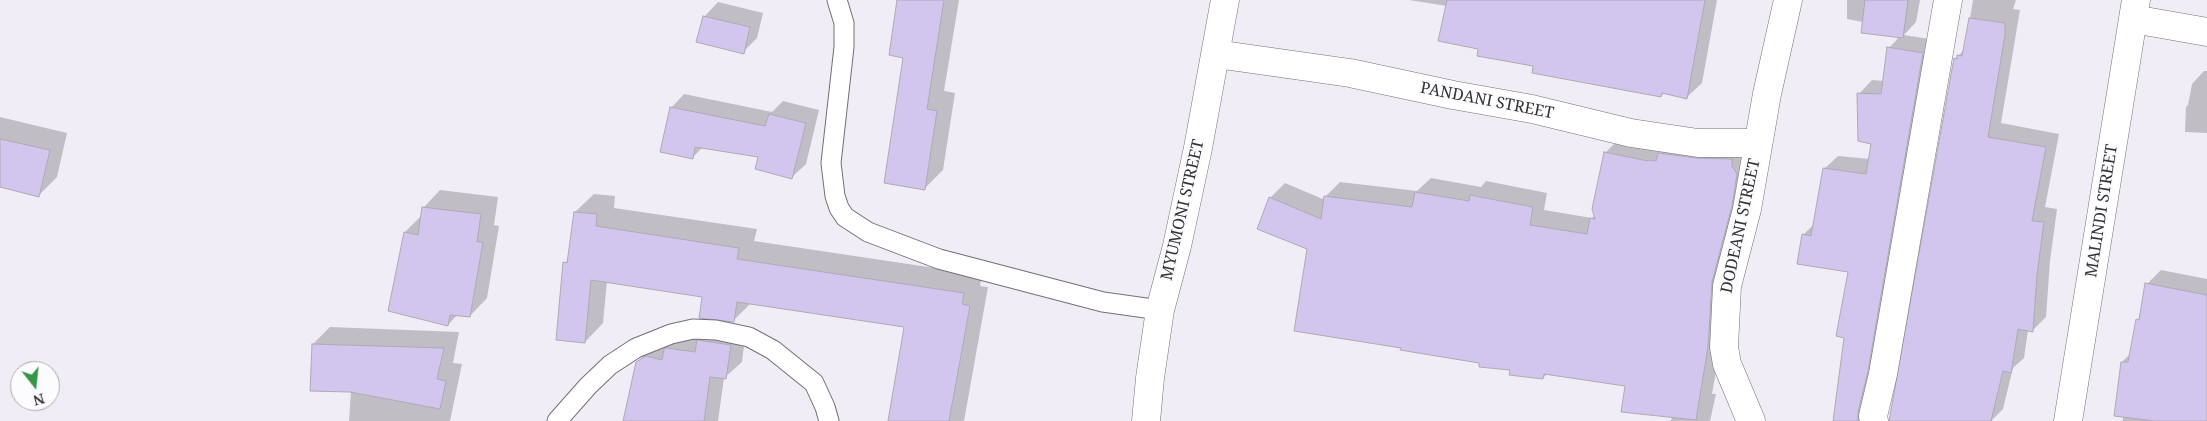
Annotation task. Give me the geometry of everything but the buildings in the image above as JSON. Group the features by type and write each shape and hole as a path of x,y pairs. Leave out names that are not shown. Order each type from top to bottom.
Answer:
{"street":[{"name":"MYUMONI STREET","path":"1146,421 1160,310 1181,228 1225,0"},
{"name":"DODEANI STREET","path":"1751,421 1727,364 1724,347 1724,316 1727,286 1747,209 1775,55 1788,0"},
{"path":"1874,421 1873,416 1883,374 1948,0"},
{"path":"2134,10 2207,32"},
{"name":"MALINDI STREET","path":"2068,421 2134,10"},
{"name":"PANDANI STREET","path":"1216,54 1350,73 1453,95 1532,109 1631,133 1698,143 1758,143"}],"lane":[{"path":"836,0 844,23 844,41 830,163 835,196 839,208 845,217 868,232 939,259 1103,302 1160,310"},
{"path":"557,421 588,386 610,365 636,348 671,334 693,329 716,330 749,337 773,350 814,384 825,407 829,421"}]}
